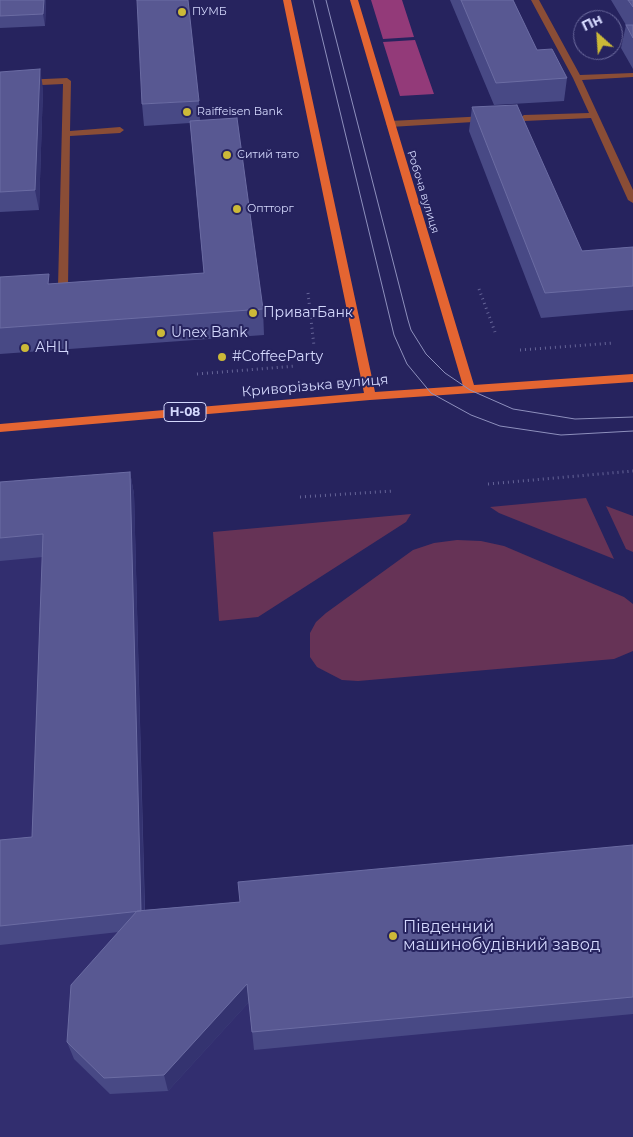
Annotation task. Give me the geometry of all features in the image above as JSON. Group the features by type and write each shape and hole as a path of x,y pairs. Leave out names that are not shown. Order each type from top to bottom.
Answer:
{"main road":[{"path":"287,0 370,396"},
{"name":"Робоча вулиця","path":"354,0 470,390"},
{"name":"Криворізька вулиця","path":"0,428 370,396 633,378"}],"street":[{"path":"535,0 577,78 633,200"},
{"path":"577,78 633,75"},
{"path":"0,84 67,81 62,288"},
{"path":"524,118 595,115"},
{"path":"390,124 499,118"},
{"path":"66,134 120,130"}],"path":[{"path":"479,289 495,332"},
{"path":"308,293 314,346"},
{"path":"520,350 613,342"},
{"path":"197,374 296,366"},
{"path":"488,484 633,471"},
{"path":"300,497 393,492"}],"shaded area":[{"path":"371,0 402,0 414,37 383,39"},
{"path":"415,40 434,94 400,96 383,42"},
{"path":"134,494 145,930 633,864 633,1137 0,1137 0,505"},
{"path":"586,498 614,559 499,513 490,507"},
{"path":"606,506 633,516 633,552 626,549"},
{"path":"411,514 406,522 258,617 219,621 213,532"},
{"path":"457,540 481,541 504,546 624,597 633,604 633,651 614,659 358,681 342,680 317,667 310,657 310,633 316,622 413,550 434,543"}],"building":[{"path":"0,0 44,0 43,14 0,16"},
{"path":"137,0 188,0 199,101 142,104"},
{"path":"461,0 513,0 537,50 552,49 567,78 496,83"},
{"path":"628,0 633,0 633,7"},
{"path":"626,25 633,25 633,38"},
{"path":"40,69 35,190 0,192 0,72"},
{"path":"517,105 582,251 633,247 633,286 545,293 472,107"},
{"path":"237,118 263,309 0,328 0,277 49,274 48,284 204,273 190,121"},
{"path":"130,472 141,911 0,926 0,840 32,837 43,534 0,538 0,482"},
{"path":"633,845 633,997 252,1032 247,984 164,1075 104,1078 67,1042 71,985 137,911 240,902 238,882"}],"tram line":[{"path":"313,0 394,335 407,364 431,393 471,415 500,426 561,435 633,431"},
{"path":"326,0 408,320 411,330 426,354 445,373 470,390 513,409 575,419 633,417"}],"place":[{"name":"ПУМБ","path":"182,12"},
{"name":"Raiffeisen Bank","path":"187,112"},
{"name":"Ситий тато","path":"227,155"},
{"name":"Оптторг","path":"237,209"},
{"name":"ПриватБанк","path":"253,313"},
{"name":"Unex Bank","path":"161,333"},
{"name":"АНЦ","path":"25,348"},
{"name":"#CoffeeParty","path":"222,357"},
{"name":"Південний машинобудівний завод","path":"393,936"}]}
